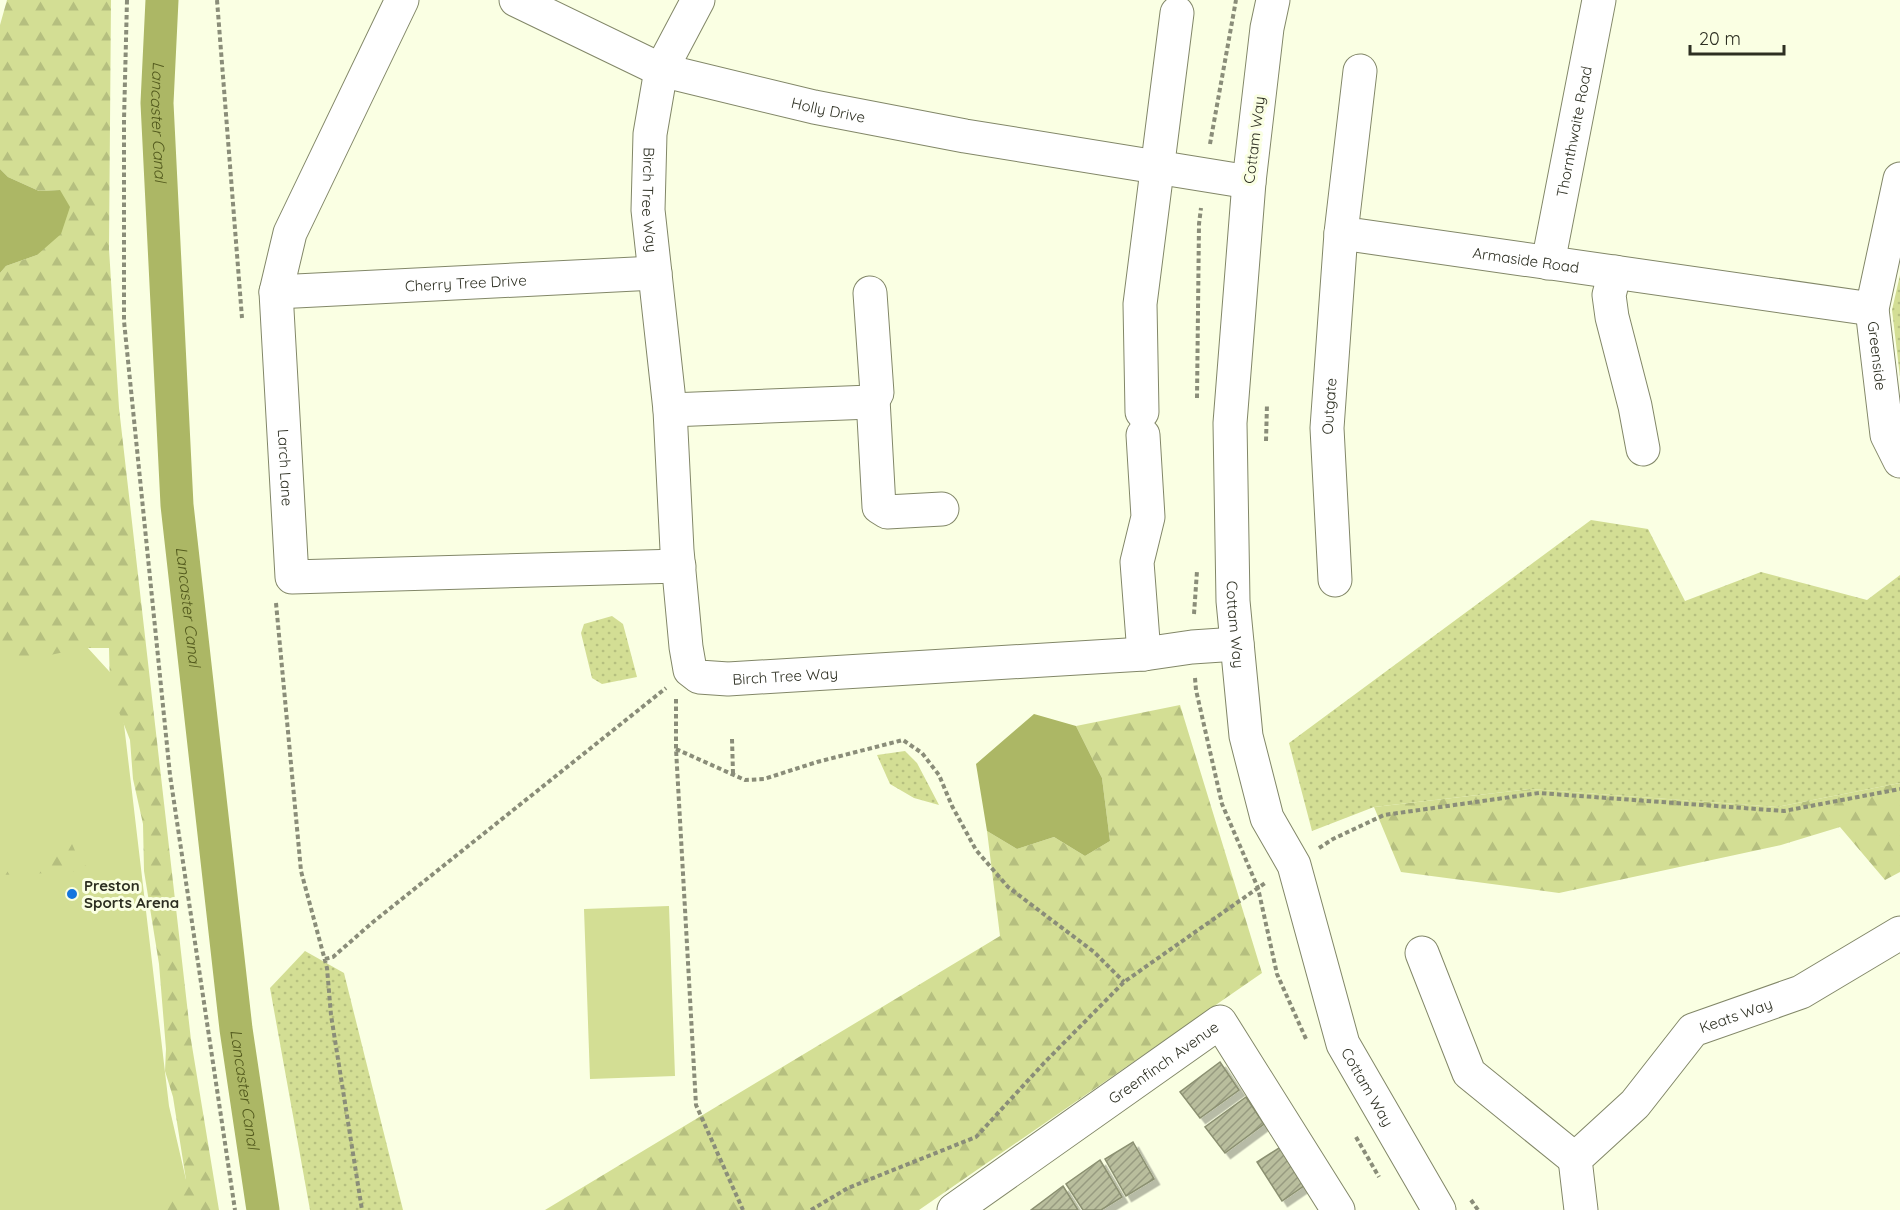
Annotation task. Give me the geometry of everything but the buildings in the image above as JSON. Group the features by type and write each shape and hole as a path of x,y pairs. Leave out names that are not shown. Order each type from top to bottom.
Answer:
{"street":[{"name":"Larch Lane","path":"402,0 290,232 276,292 292,577 679,566"},
{"name":"Holly Drive","path":"516,0 662,70 814,107 965,136 1249,182"},
{"name":"Birch Tree Way","path":"698,0 662,70 650,134 648,210 670,410 686,647 683,675 728,679 1144,654 1237,644"},
{"name":"Cottam Way","path":"1273,0 1267,28 1249,182 1230,423 1233,601 1246,736 1267,818 1294,865 1343,1044 1439,1210"},
{"name":"Thornthwaite Road","path":"1548,263 1599,0"},
{"path":"1144,654 1137,562 1148,517 1142,423 1140,304 1177,13"},
{"path":"1341,233 1360,71"},
{"name":"Greenside","path":"1900,179 1872,309 1887,435 1900,461"},
{"name":"Armaside Road","path":"1341,233 1872,309"},
{"name":"Outgate","path":"1335,580 1327,428 1341,233"},
{"path":"1615,272 1609,295 1612,317 1635,406 1643,449"},
{"name":"Cherry Tree Drive","path":"276,292 655,273"},
{"path":"670,410 872,402 877,393 870,293"},
{"path":"873,399 879,507 887,512 942,509"},
{"name":"Keats Way","path":"1575,1159 1635,1104 1693,1030 1801,992 1900,933"},
{"path":"1422,953 1469,1073 1575,1159 1581,1210"},
{"name":"Greenfinch Avenue","path":"954,1210 1220,1022 1338,1210"}],"path":[{"path":"128,0 124,120 124,321 170,775 235,1210"},
{"path":"1265,444 1267,397"},
{"path":"683,675 676,749 696,1105 743,1210"},
{"path":"325,959 333,957 373,922 683,675"},
{"path":"732,739 733,773"},
{"path":"676,749 745,780 764,779 817,762 903,740 922,753 939,776 976,850 1008,887 1094,952 1124,982"},
{"path":"1468,1196 1478,1210"}],"green space":[{"path":"7,0 111,0 109,249 119,408 191,1040 219,1210 167,1210 162,1180 175,1184 186,1180 173,1097 165,1071 166,1049 159,964 144,871 143,824 133,779 130,740 110,689 109,648 83,648 13,663 0,646 0,273 6,266 37,255 60,190 39,191 8,177 0,169 0,25"},
{"path":"1900,275 1900,377 1892,310"},
{"path":"1591,520 1648,529 1685,601 1761,572 1867,600 1900,575 1900,783 1777,807 1530,789 1374,807 1312,831 1289,743"},
{"name":"Preston Sports Arena","path":"0,552 119,682 169,1106 193,1210 0,1210"},
{"path":"612,616 623,624 637,677 602,684 592,678 581,633 584,624"},
{"path":"1180,705 1262,973 919,1210 545,1210 1000,936 987,831 1017,849 1054,837 1085,856 1110,841 1102,778 1076,726"},
{"path":"905,751 917,763 939,805 914,798 890,784 877,755"},
{"path":"1900,783 1900,872 1885,880 1840,827 1781,845 1559,893 1401,872 1374,807 1530,789 1777,807"},
{"path":"68,837 81,862 98,871 0,875 0,858 7,857 12,866 19,870 28,869 47,858"},
{"path":"669,906 675,1076 590,1079 584,909"},
{"path":"305,951 344,973 403,1210 310,1210 270,988"}],"shaded area":[{"path":"0,169 8,177 39,191 60,190 70,207 61,234 37,255 6,266 0,273"},
{"path":"1034,714 1076,726 1102,778 1110,841 1085,856 1054,837 1017,849 987,831 976,764"}],"waterway":[{"name":"Lancaster Canal","path":"162,0 157,103 177,505 236,1029 263,1210"}],"place":[{"name":"Preston Sports Arena","path":"72,894"}]}
